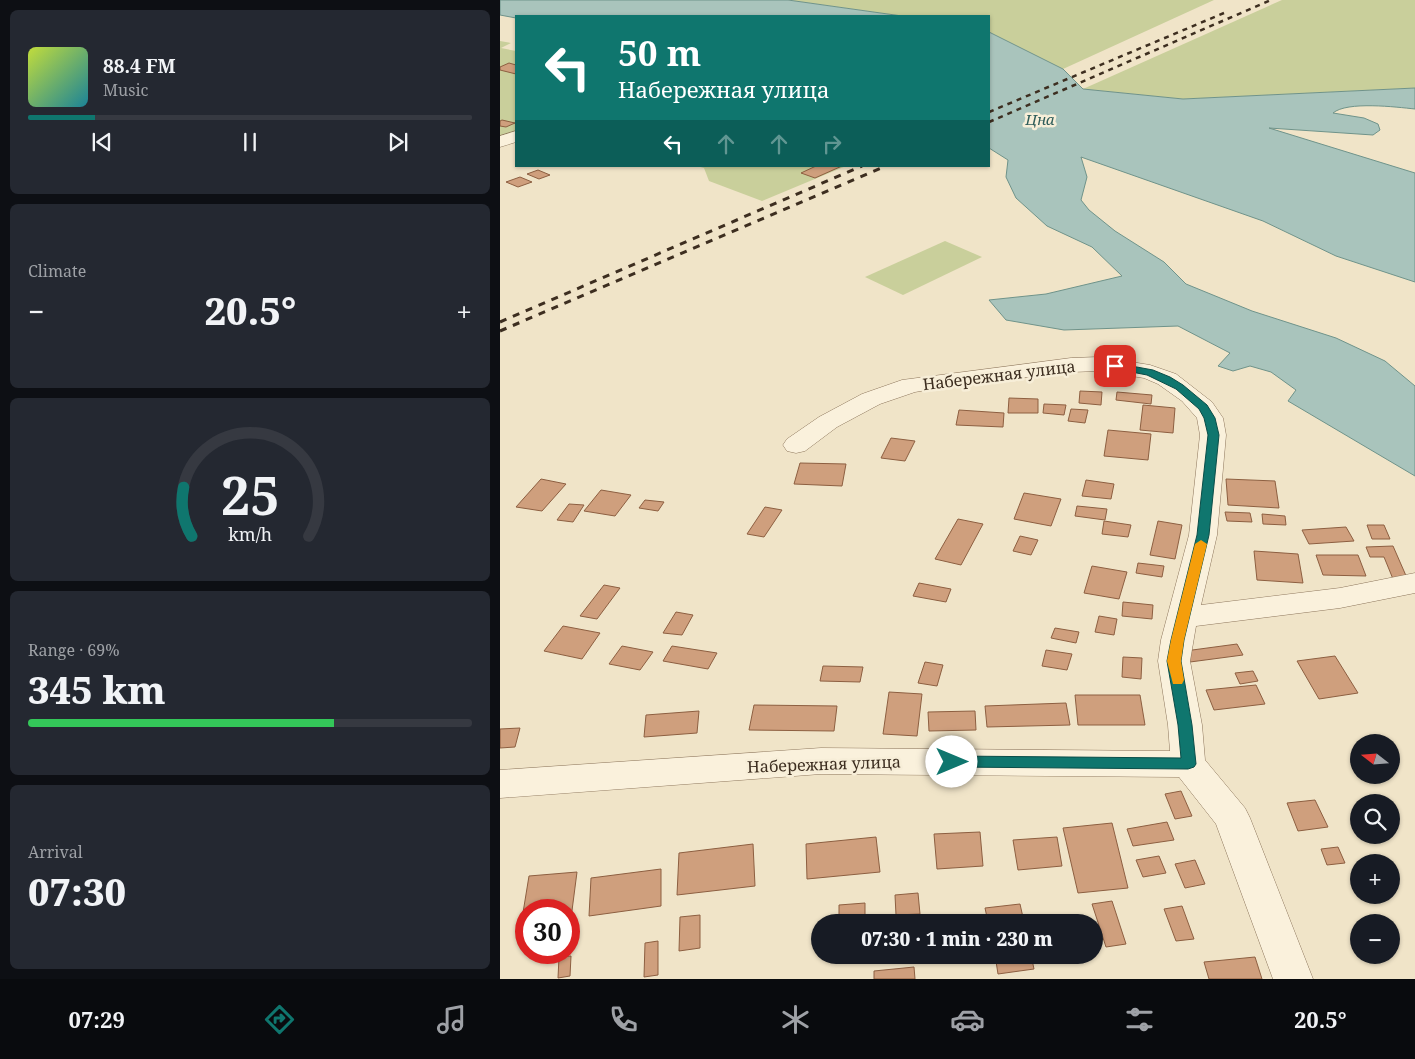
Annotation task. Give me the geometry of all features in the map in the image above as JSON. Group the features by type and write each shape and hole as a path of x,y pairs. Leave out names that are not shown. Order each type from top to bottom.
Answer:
{"street":[{"path":"500,142 515,136"},
{"name":"Набережная улица","path":"500,784 821,761 1188,764 1185,725 1174,661 1203,535 1213,435 1210,418 1203,407 1180,387 1167,379 1130,368 1100,364 1071,365 911,385 863,403 828,422 796,445"},
{"path":"1183,617 1340,598 1415,583"},
{"path":"1188,764 1232,818 1293,979"}],"green space":[{"path":"788,0 1214,0 1063,69 990,32 990,15 895,15"},
{"path":"1282,0 1415,0 1415,88 1183,99 1083,89"},
{"path":"500,41 511,43 501,48 515,51 515,133 500,138"},
{"path":"700,167 844,167 762,201 709,181 704,168"},
{"path":"945,241 982,257 903,295 865,277"}],"water":[{"path":"500,0 788,0 895,15 515,15 515,18 500,15"},
{"name":"Цна","path":"990,32 1063,69 1083,89 1183,99 1415,88 1415,109 1360,106 1340,109 1333,113 1364,118 1378,124 1380,130 1373,135 1269,128 1415,173 1415,282 1336,256 1263,221 1081,157 1087,177 1081,200 1089,210 1115,231 1164,262 1186,284 1252,311 1336,338 1385,361 1415,386 1415,476 1288,401 1296,390 1271,372 1250,366 1233,371 1218,366 1230,353 1178,326 1064,330 1006,320 989,300 1046,294 1122,276 1092,247 1047,226 1016,198 1006,177 1008,160 990,149"}],"building":[{"path":"509,63 515,65 515,74 500,70 500,67"},
{"path":"500,121 515,123 506,127 500,126"},
{"path":"814,167 840,167 815,178 801,173"},
{"path":"538,170 550,175 539,179 527,174"},
{"path":"520,177 532,182 518,187 506,182"},
{"path":"1080,391 1102,392 1101,405 1079,403"},
{"path":"1117,392 1152,395 1151,404 1116,400"},
{"path":"1009,398 1038,399 1038,413 1008,413"},
{"path":"1044,404 1066,405 1064,415 1043,413"},
{"path":"1143,405 1175,408 1173,433 1140,430"},
{"path":"1071,409 1088,410 1085,423 1068,421"},
{"path":"959,410 1004,413 1003,427 956,425"},
{"path":"1108,430 1151,434 1148,460 1104,456"},
{"path":"891,438 915,441 905,461 881,458"},
{"path":"800,463 846,464 842,486 794,484"},
{"path":"541,479 566,484 542,511 516,507"},
{"path":"1226,479 1275,481 1279,508 1228,505"},
{"path":"1086,480 1114,484 1111,499 1082,496"},
{"path":"601,490 631,495 615,516 584,511"},
{"path":"1024,493 1061,499 1051,526 1014,519"},
{"path":"645,500 664,502 658,511 639,508"},
{"path":"569,504 584,505 573,522 557,520"},
{"path":"1077,506 1107,509 1105,520 1075,516"},
{"path":"765,507 782,510 764,537 747,534"},
{"path":"1225,512 1250,513 1252,522 1227,521"},
{"path":"1262,514 1285,516 1286,525 1263,524"},
{"path":"958,519 983,524 961,565 935,559"},
{"path":"1104,521 1131,525 1128,537 1102,534"},
{"path":"1158,521 1182,525 1175,559 1150,555"},
{"path":"1367,525 1384,525 1390,539 1372,539"},
{"path":"1346,527 1354,541 1309,544 1302,530"},
{"path":"1020,536 1038,540 1031,555 1013,551"},
{"path":"1393,546 1407,578 1393,579 1384,557 1370,557 1366,547"},
{"path":"1254,551 1298,554 1303,583 1257,580"},
{"path":"1316,555 1358,555 1366,576 1323,575"},
{"path":"1138,563 1164,566 1162,577 1136,573"},
{"path":"1092,566 1127,572 1119,599 1084,593"},
{"path":"919,583 951,589 946,602 913,596"},
{"path":"604,585 620,588 597,619 580,616"},
{"path":"1123,602 1153,605 1152,619 1122,616"},
{"path":"676,612 693,615 682,635 663,633"},
{"path":"1099,616 1117,619 1114,635 1095,632"},
{"path":"563,626 600,633 582,659 544,651"},
{"path":"1055,628 1079,632 1076,643 1051,638"},
{"path":"1237,644 1243,655 1190,662 1185,651"},
{"path":"622,646 653,652 640,670 609,664"},
{"path":"672,646 717,653 708,669 663,661"},
{"path":"1046,650 1072,654 1067,670 1042,666"},
{"path":"1335,656 1358,693 1319,699 1297,661"},
{"path":"1123,657 1142,658 1141,679 1122,677"},
{"path":"925,662 943,665 937,686 918,683"},
{"path":"823,666 863,667 860,682 820,681"},
{"path":"1253,671 1258,681 1240,684 1235,673"},
{"path":"1256,685 1265,704 1214,710 1206,690"},
{"path":"889,692 922,694 917,736 883,734"},
{"path":"1075,695 1140,695 1145,725 1078,725"},
{"path":"1066,703 1070,725 987,727 985,706"},
{"path":"754,705 837,706 834,731 749,730"},
{"path":"699,711 697,733 644,737 646,715"},
{"path":"975,711 976,730 929,731 928,712"},
{"path":"520,728 515,747 500,748 500,729"},
{"path":"1181,791 1192,816 1175,819 1165,794"},
{"path":"1315,800 1328,827 1298,831 1287,803"},
{"path":"1167,822 1174,840 1133,846 1127,829"},
{"path":"1112,823 1128,888 1078,893 1063,828"},
{"path":"980,832 983,866 937,869 934,834"},
{"path":"876,837 880,872 807,879 806,844"},
{"path":"1057,837 1062,866 1018,870 1013,840"},
{"path":"753,844 755,886 677,895 679,853"},
{"path":"1338,847 1345,863 1327,865 1321,849"},
{"path":"1159,856 1166,873 1143,877 1136,860"},
{"path":"1195,860 1205,884 1185,888 1175,864"},
{"path":"661,869 661,906 589,916 591,878"},
{"path":"577,872 574,899 525,899 529,876"},
{"path":"918,893 920,914 896,914 895,895"},
{"path":"1112,901 1126,944 1106,947 1103,938 1103,914 1095,914 1092,904"},
{"path":"865,903 865,914 839,914 839,905"},
{"path":"1020,904 1022,914 986,914 985,908"},
{"path":"1182,906 1194,939 1176,941 1164,909"},
{"path":"700,915 700,948 679,951 680,917"},
{"path":"658,941 658,975 644,977 645,943"},
{"path":"1255,957 1262,979 1209,979 1204,962"},
{"path":"559,964 571,964 570,976 558,978"},
{"path":"996,964 1033,964 1034,969 998,974"},
{"path":"914,967 915,979 874,979 874,971"}],"railway":[{"path":"990,122 1271,0"},
{"path":"990,112 1224,13"},
{"path":"500,322 860,167"},
{"path":"500,331 884,167"}],"slow traffic":[{"path":"1177,680 1174,661 1177,640 1201,544"}],"route":[{"path":"952,762 1188,764 1185,725 1174,661 1177,640 1203,535 1213,435 1210,418 1203,407 1191,396 1167,379 1150,372 1115,366"}]}
